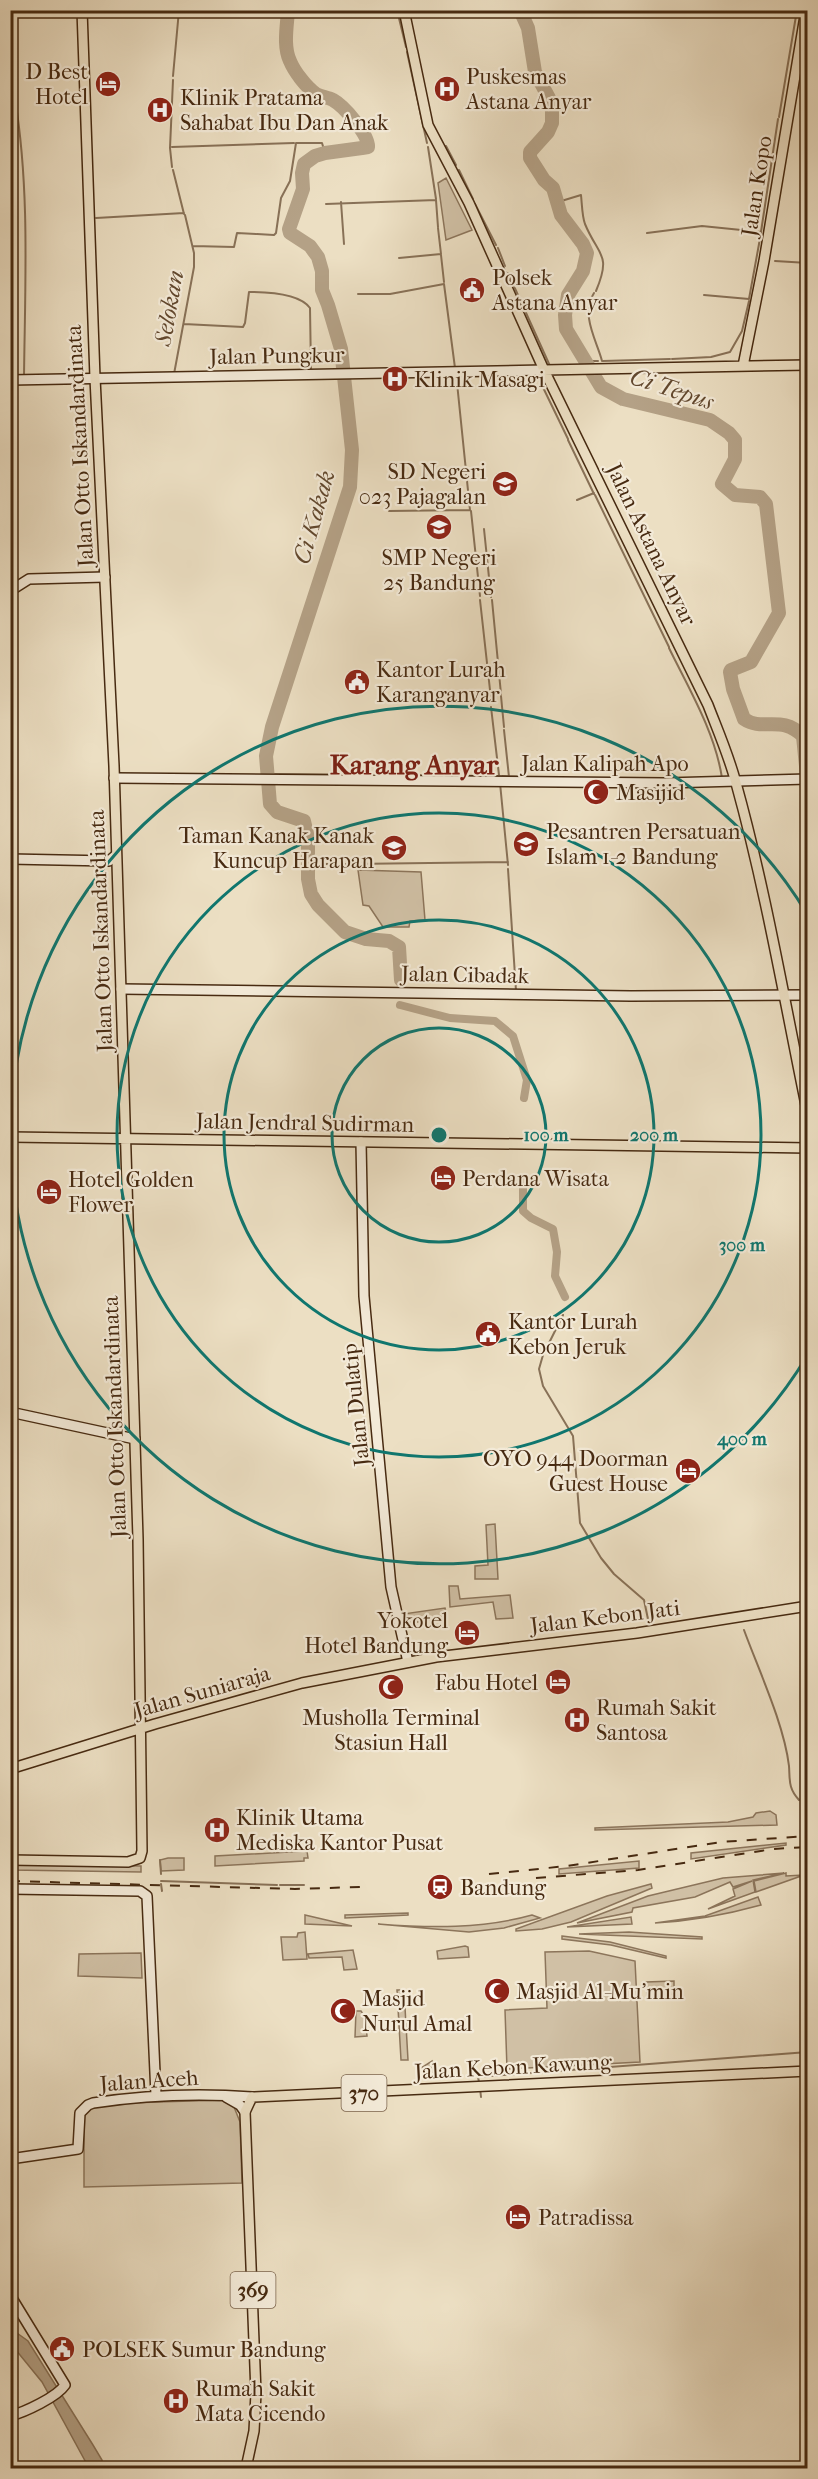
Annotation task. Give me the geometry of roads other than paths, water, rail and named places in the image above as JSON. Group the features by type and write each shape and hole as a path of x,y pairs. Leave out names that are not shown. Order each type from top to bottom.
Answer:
{"main road":[{"name":"Jalan Otto Iskandardinata","path":"10,1860 128,1862 137,1860 142,1851 135,1439 126,1138 114,778 95,378 82,10"},
{"name":"Jalan Astana Anyar","path":"404,10 428,125 469,203 544,370 708,705 736,781 757,866 807,1114"},
{"name":"Jalan Kopo","path":"742,366 764,261 806,10"},
{"path":"544,370 807,365"},
{"name":"Jalan Jendral Sudirman","path":"10,1137 807,1148"},
{"name":"Jalan Kebon Jati","path":"408,1662 637,1633 807,1606"},
{"name":"Jalan Suniaraja","path":"10,1769 284,1688 408,1662"},
{"name":"Jalan Kebon Kawung","path":"252,2097 807,2072"},
{"name":"369","path":"246,2469 254,2431 256,2393 245,2112 252,2097"}],"street":[{"name":"Jalan Pungkur","path":"10,380 544,370"},
{"path":"10,591 29,579 105,577"},
{"name":"Jalan Kalipah Apo","path":"114,778 666,783 803,779"},
{"path":"10,860 116,859"},
{"name":"Jalan Cibadak","path":"121,989 807,995"},
{"name":"Jalan Dulatip","path":"361,1142 364,1296 391,1587 408,1662"},
{"path":"10,1412 135,1439"},
{"path":"10,1889 140,1891 145,1894 149,1905 156,2095"},
{"name":"Jalan Aceh","path":"10,2159 78,2148 80,2113 88,2105 156,2095 221,2095"},
{"path":"221,2095 233,2100 245,2112"},
{"name":"Jalan Kebon Kawung","path":"221,2095 252,2097"},
{"path":"10,2295 65,2387 23,2412 10,2416"}],"waterway":[{"name":"Selokan","path":"173,76 179,10"},
{"name":"Selokan","path":"223,10 229,13"},
{"name":"Ci Kakak","path":"288,10 287,49 294,69 312,91 338,103 349,114 360,128 368,147 325,153 315,156 304,164 303,189 289,229 290,233 310,246 318,257 322,271 322,290 341,349 352,450 350,487 272,727 266,756 270,804 277,812 304,821 308,838 308,879 311,894 318,905 345,932 366,939 389,941 399,947 401,980"},
{"path":"397,10 406,47"},
{"name":"Ci Tepus","path":"520,10 528,28 535,72 549,98 552,111 552,123 548,132 530,152 530,158 544,180 553,188 561,215 587,253 583,271 568,295 565,315 566,329 601,387 623,399 710,420 735,440 735,459 722,484 735,495 760,497 766,504 779,613 751,662 731,670 733,689 744,719 751,723 787,726 803,736 808,786"},
{"path":"779,117 797,10"},
{"path":"10,44 15,98"},
{"path":"407,52 427,143"},
{"name":"Selokan","path":"172,167 170,148 173,80"},
{"path":"15,99 25,203 24,377"},
{"path":"761,232 778,119"},
{"name":"Selokan","path":"172,147 294,143"},
{"name":"Selokan","path":"257,234 274,235 276,233 281,198 290,181 296,143 322,143 325,153"},
{"path":"446,146 456,165"},
{"path":"428,147 436,199"},
{"name":"Selokan","path":"173,170 184,214"},
{"path":"459,170 473,199"},
{"path":"558,202 581,195 585,224 603,262 601,279 596,291"},
{"path":"326,204 436,200 438,227"},
{"path":"341,202 344,244"},
{"path":"475,204 496,245"},
{"path":"96,218 184,213"},
{"name":"Selokan","path":"174,374 194,267 194,253 185,215"},
{"path":"647,233 702,226 761,232"},
{"path":"438,228 441,254"},
{"name":"Selokan","path":"193,246 234,247 237,233 256,234"},
{"path":"749,299 761,233"},
{"path":"498,248 505,266"},
{"path":"399,258 441,254"},
{"path":"441,255 444,282"},
{"path":"775,261 808,263"},
{"path":"508,273 550,366"},
{"path":"358,294 390,294 444,284 455,368"},
{"path":"184,324 243,327 249,292 291,296 310,308 311,371"},
{"path":"594,293 590,301 589,319 602,361"},
{"path":"704,295 749,299"},
{"path":"672,359 711,357 730,352 742,331 749,301"},
{"path":"603,361 670,359"},
{"path":"587,361 598,361"},
{"path":"456,373 470,510"},
{"path":"536,373 568,439"},
{"path":"568,440 594,494"},
{"path":"577,500 594,493"},
{"path":"595,495 669,647"},
{"path":"389,511 470,510"},
{"path":"471,511 480,596"},
{"path":"484,529 491,597"},
{"path":"480,600 491,699"},
{"path":"492,600 501,694"},
{"path":"669,648 714,744 722,778"},
{"path":"501,696 504,727"},
{"path":"491,707 499,775"},
{"path":"504,730 509,777"},
{"path":"267,774 500,776"},
{"path":"502,776 523,777"},
{"path":"556,778 599,778"},
{"path":"605,778 664,778"},
{"path":"668,778 680,778"},
{"path":"500,783 508,865"},
{"path":"351,864 508,862"},
{"path":"308,864 349,864"},
{"path":"508,869 516,991"},
{"name":"Ci Kakak","path":"400,1005 450,1018 495,1021 513,1036 527,1080 524,1098"},
{"name":"Ci Kakak","path":"523,1181 523,1211 531,1218 553,1229 557,1252 555,1276 565,1297"},
{"name":"Ci Kakak","path":"563,1315 543,1355 539,1369 543,1386 573,1436 580,1523 601,1558 614,1574 644,1600 649,1624"},
{"name":"Ci Kakak","path":"744,1630 777,1715 786,1750 791,1788 799,1800"},
{"path":"160,1860 161,1874"},
{"path":"161,1881 277,1885"},
{"path":"161,1884 162,1891"},
{"path":"280,1885 304,1885"},
{"path":"479,2082 478,2077 808,2052"},
{"path":"480,2088 481,2097"}],"railway":[{"path":"489,1874 567,1866 721,1842 808,1836"},
{"path":"536,1878 638,1870 773,1849 808,1847"},
{"path":"10,1881 295,1889 360,1887"}],"place":[{"name":"D Best Hotel","path":"108,84"},
{"name":"Puskesmas Astana Anyar","path":"447,89"},
{"name":"Klinik Pratama Sahabat Ibu Dan Anak","path":"160,110"},
{"name":"Polsek Astana Anyar","path":"472,290"},
{"name":"Klinik Masagi","path":"395,379"},
{"name":"SD Negeri 023 Pajagalan","path":"505,484"},
{"name":"SMP Negeri 25 Bandung","path":"439,527"},
{"name":"Kantor Lurah Karanganyar","path":"357,682"},
{"name":"Masijid","path":"596,792"},
{"name":"Pesantren Persatuan Islam 1-2 Bandung","path":"526,844"},
{"name":"Taman Kanak Kanak Kuncup Harapan","path":"394,848"},
{"name":"Perdana Wisata","path":"443,1178"},
{"name":"Hotel Golden Flower","path":"49,1192"},
{"name":"Kantor Lurah Kebon Jeruk","path":"488,1334"},
{"name":"OYO 944 Doorman Guest House","path":"688,1471"},
{"name":"Yokotel Hotel Bandung","path":"467,1633"},
{"name":"Fabu Hotel","path":"558,1682"},
{"name":"Musholla Terminal Stasiun Hall","path":"391,1687"},
{"name":"Rumah Sakit Santosa","path":"577,1720"},
{"name":"Klinik Utama Mediska Kantor Pusat","path":"217,1830"},
{"name":"Bandung","path":"440,1887"},
{"name":"Masjid Al-Mu'min","path":"497,1991"},
{"name":"Masjid Nurul Amal","path":"343,2011"},
{"name":"Patradissa","path":"518,2217"},
{"name":"POLSEK Sumur Bandung","path":"62,2349"},
{"name":"Rumah Sakit Mata Cicendo","path":"176,2401"}],"district":[{"name":"Karang Anyar","path":"414,764"}]}
